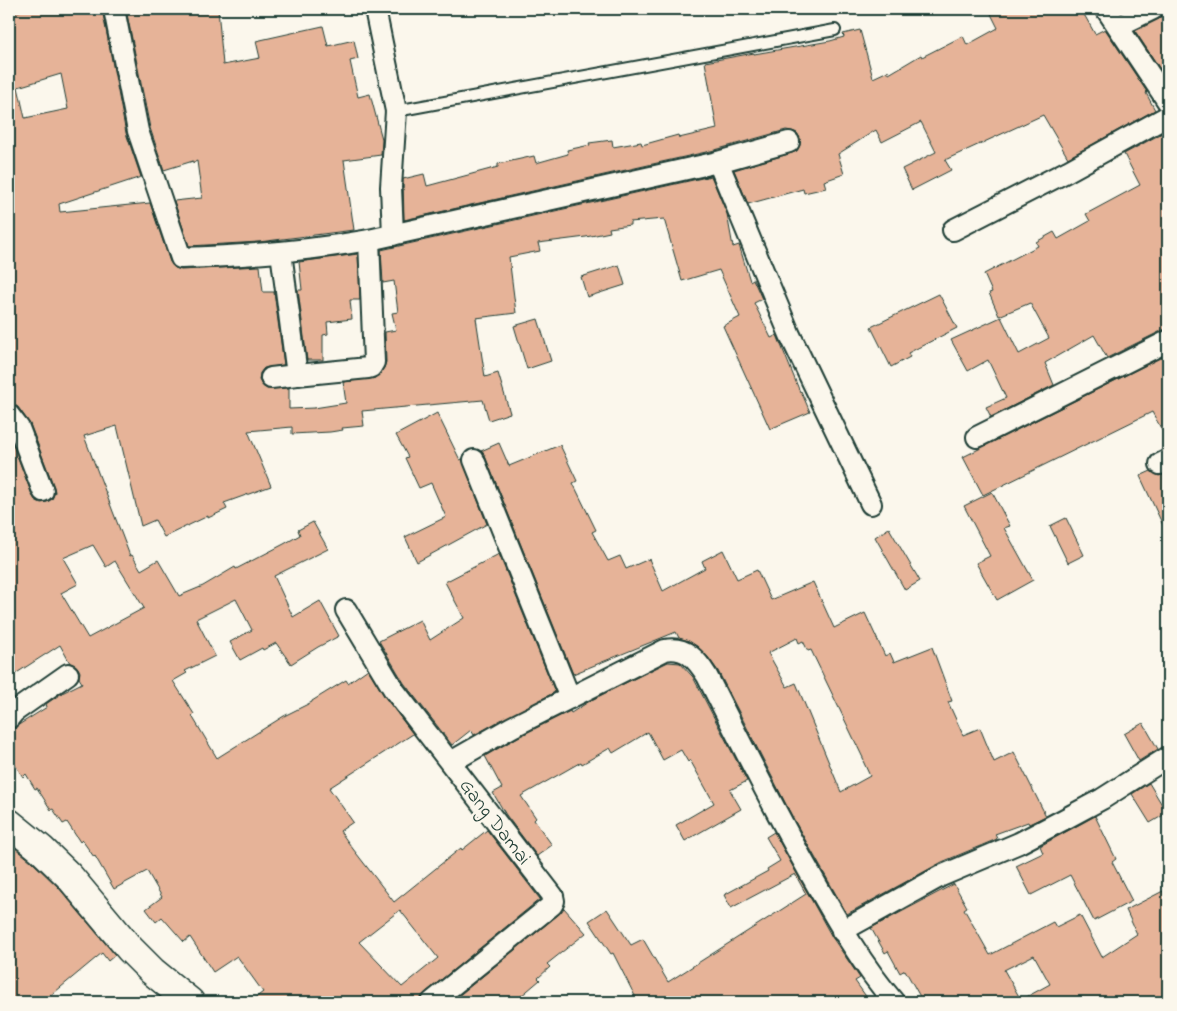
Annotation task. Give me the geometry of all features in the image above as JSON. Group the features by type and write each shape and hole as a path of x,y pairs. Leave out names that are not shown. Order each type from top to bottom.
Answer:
{"street":[{"path":"114,9 138,131 181,258 281,252 369,240 718,162 789,142"},
{"path":"375,9 396,111 391,187 393,235"},
{"path":"1106,9 1168,102"},
{"path":"1118,26 1153,9"},
{"path":"952,230 1068,171 1168,116"},
{"path":"718,162 790,335 871,504"},
{"path":"271,378 368,368 373,365 369,240"},
{"path":"281,252 297,375"},
{"path":"977,437 1168,341"},
{"path":"9,415 19,428 43,491"},
{"path":"474,460 570,698"},
{"name":"Gang Damai","path":"346,610 394,690 553,896 554,901 552,905 432,1002"},
{"path":"451,762 512,727 665,650 674,648 693,657 706,676 792,841 842,930 894,1002"},
{"path":"9,718 14,712 68,674"},
{"path":"842,930 940,876 1019,843 1063,820 1102,799 1168,757"},
{"path":"9,823 41,849 69,876 130,949 152,971 190,1002"}],"lane":[{"path":"396,111 835,30"}],"building":[{"path":"25,9 102,9 126,133 141,177 59,204 60,212 150,203 170,262 175,268 181,270 260,266 263,292 274,292 284,365 264,368 260,373 259,380 267,389 289,388 289,409 314,408 346,403 343,382 375,378 384,368 386,362 385,332 396,330 392,313 398,312 394,281 383,283 381,250 711,176 727,214 733,247 739,245 750,281 753,279 762,299 754,303 771,338 777,335 810,412 770,429 723,326 740,317 719,270 682,281 664,219 630,222 630,225 609,228 610,232 538,243 540,251 509,257 516,313 476,318 485,377 498,373 510,413 489,420 483,400 362,411 364,426 342,428 343,430 330,432 292,434 292,427 248,431 271,486 224,503 227,509 164,537 155,520 141,526 117,426 84,436 130,556 132,555 141,570 158,560 179,596 203,586 235,567 236,569 284,544 300,535 298,530 313,522 328,549 274,576 293,617 320,601 339,636 291,664 276,643 240,660 230,642 252,630 236,599 196,619 215,656 185,671 187,673 173,681 194,714 192,716 217,758 284,716 312,702 346,680 348,683 368,669 385,697 413,734 329,788 353,822 340,831 353,849 394,902 461,848 462,850 487,830 540,899 425,993 421,997 420,1002 250,1002 263,992 237,956 213,972 190,937 184,942 162,917 156,922 146,909 162,897 147,871 114,889 95,856 82,840 80,842 67,822 63,824 53,809 51,810 37,788 35,789 26,774 23,777 9,756 9,731 47,707 46,704 62,693 82,683 79,678 80,672 78,668 70,663 60,645 15,674 9,663 9,434 35,500 41,503 47,502 52,499 55,492 30,424 18,407 9,403 9,77 13,77 9,65 9,15","holes":["61,74 68,109 25,118 18,87","93,545 106,567 115,561 144,608 88,638 61,593 78,584 63,558","400,910 438,958 402,987 359,942"]},
{"path":"126,9 218,9 223,65 260,58 256,41 323,26 328,46 354,40 358,59 350,61 358,97 370,94 382,139 381,155 344,160 354,230 259,242 189,246 174,201 202,198 197,161 164,170 150,128"},
{"path":"999,9 1081,9 1095,34 1105,29 1147,92 1155,110 1068,158 1043,115 945,160 951,170 912,190 902,169 936,152 921,122 882,142 876,130 838,154 844,174 824,181 826,188 804,193 803,189 748,204 734,170 797,151 800,145 800,138 797,133 786,130 715,150 404,220 403,179 424,174 427,186 498,167 498,164 534,156 536,163 568,154 567,150 590,145 589,143 612,140 613,147 641,142 642,145 678,135 679,138 717,129 705,62 830,41 844,37 843,34 860,30 873,78 888,71 889,74 921,55 922,57 963,36 967,45 998,28 991,14"},
{"path":"1165,9 1168,9 1168,81 1135,31 1159,19"},
{"path":"1166,131 1168,134 1168,164 1163,168 1168,178 1168,329 1107,358 1094,335 1045,363 1054,385 991,417 986,407 1006,398 988,360 968,371 951,340 1001,317 1019,354 1049,338 1030,303 999,316 989,293 992,292 984,274 1038,246 1036,242 1054,232 1058,239 1090,221 1086,214 1140,185 1124,154"},
{"path":"358,254 360,300 350,300 352,319 327,322 328,334 323,335 323,360 307,360 298,290 302,290 299,262"},
{"path":"619,265 625,285 587,297 581,277"},
{"path":"939,294 957,328 908,353 910,357 891,367 871,327"},
{"path":"538,319 551,361 527,369 514,326"},
{"path":"1168,354 1168,441 1152,412 983,495 963,457"},
{"path":"437,413 460,460 462,459 487,524 417,562 405,537 446,517 431,483 419,488 405,458 408,457 396,435"},
{"path":"499,443 509,466 560,445 577,481 573,483 596,530 592,532 608,561 620,556 626,569 649,559 663,591 705,568 702,561 723,550 737,579 757,570 771,600 813,582 834,628 865,613 885,656 890,653 894,662 932,647 952,701 948,702 963,735 980,728 994,762 1014,752 1046,816 1029,824 1028,822 995,834 997,839 942,862 847,914 794,820 718,671 698,647 689,641 679,638 676,632 573,674 485,456 481,451","holes":["797,638 799,643 803,641 808,651 811,650 870,776 841,792 796,683 787,687 768,653"]},
{"path":"1151,471 1159,476 1168,473 1168,536 1140,476"},
{"path":"992,492 1010,526 1004,528 1033,580 997,600 976,563 990,556 964,506"},
{"path":"1066,518 1084,555 1068,563 1050,526"},
{"path":"889,528 920,581 905,590 875,537"},
{"path":"499,554 555,692 474,735 471,730 452,745 404,683 379,641 420,620 430,640 464,618 445,582"},
{"path":"668,662 680,663 693,677 747,781 730,790 741,809 685,841 676,825 714,803 690,760 688,762 681,750 663,760 648,732 613,753 610,748 582,764 581,762 521,796 536,818 534,820 552,845 537,856 506,815 493,793 502,788 485,756 518,737 570,711 571,713 593,699"},
{"path":"1143,723 1158,749 1139,761 1124,734"},
{"path":"1149,783 1167,813 1150,823 1132,794"},
{"path":"1095,816 1116,859 1112,862 1132,901 1094,921 1070,875 1031,895 1016,866 1043,853 1040,846"},
{"path":"774,832 832,937 860,978 855,981 870,1002 638,1002 613,953 611,954 589,921 607,909 631,945 643,939 668,982 806,894 795,874 731,908 724,895 768,871 767,869 780,861 766,837"},
{"path":"9,843 58,887 115,955 108,961 102,953 43,1002 9,1002"},
{"path":"954,884 967,907 964,909 990,955 1053,922 1056,927 1080,915 1102,957 1137,934 1126,910 1163,891 1168,901 1168,1002 923,1002 905,970 900,973 888,951 885,953 871,928","holes":["1034,955 1050,984 1021,1000 1004,970"]},
{"path":"564,908 586,933 547,964 550,967 538,978 540,980 514,1002 451,1002 559,914"}]}
